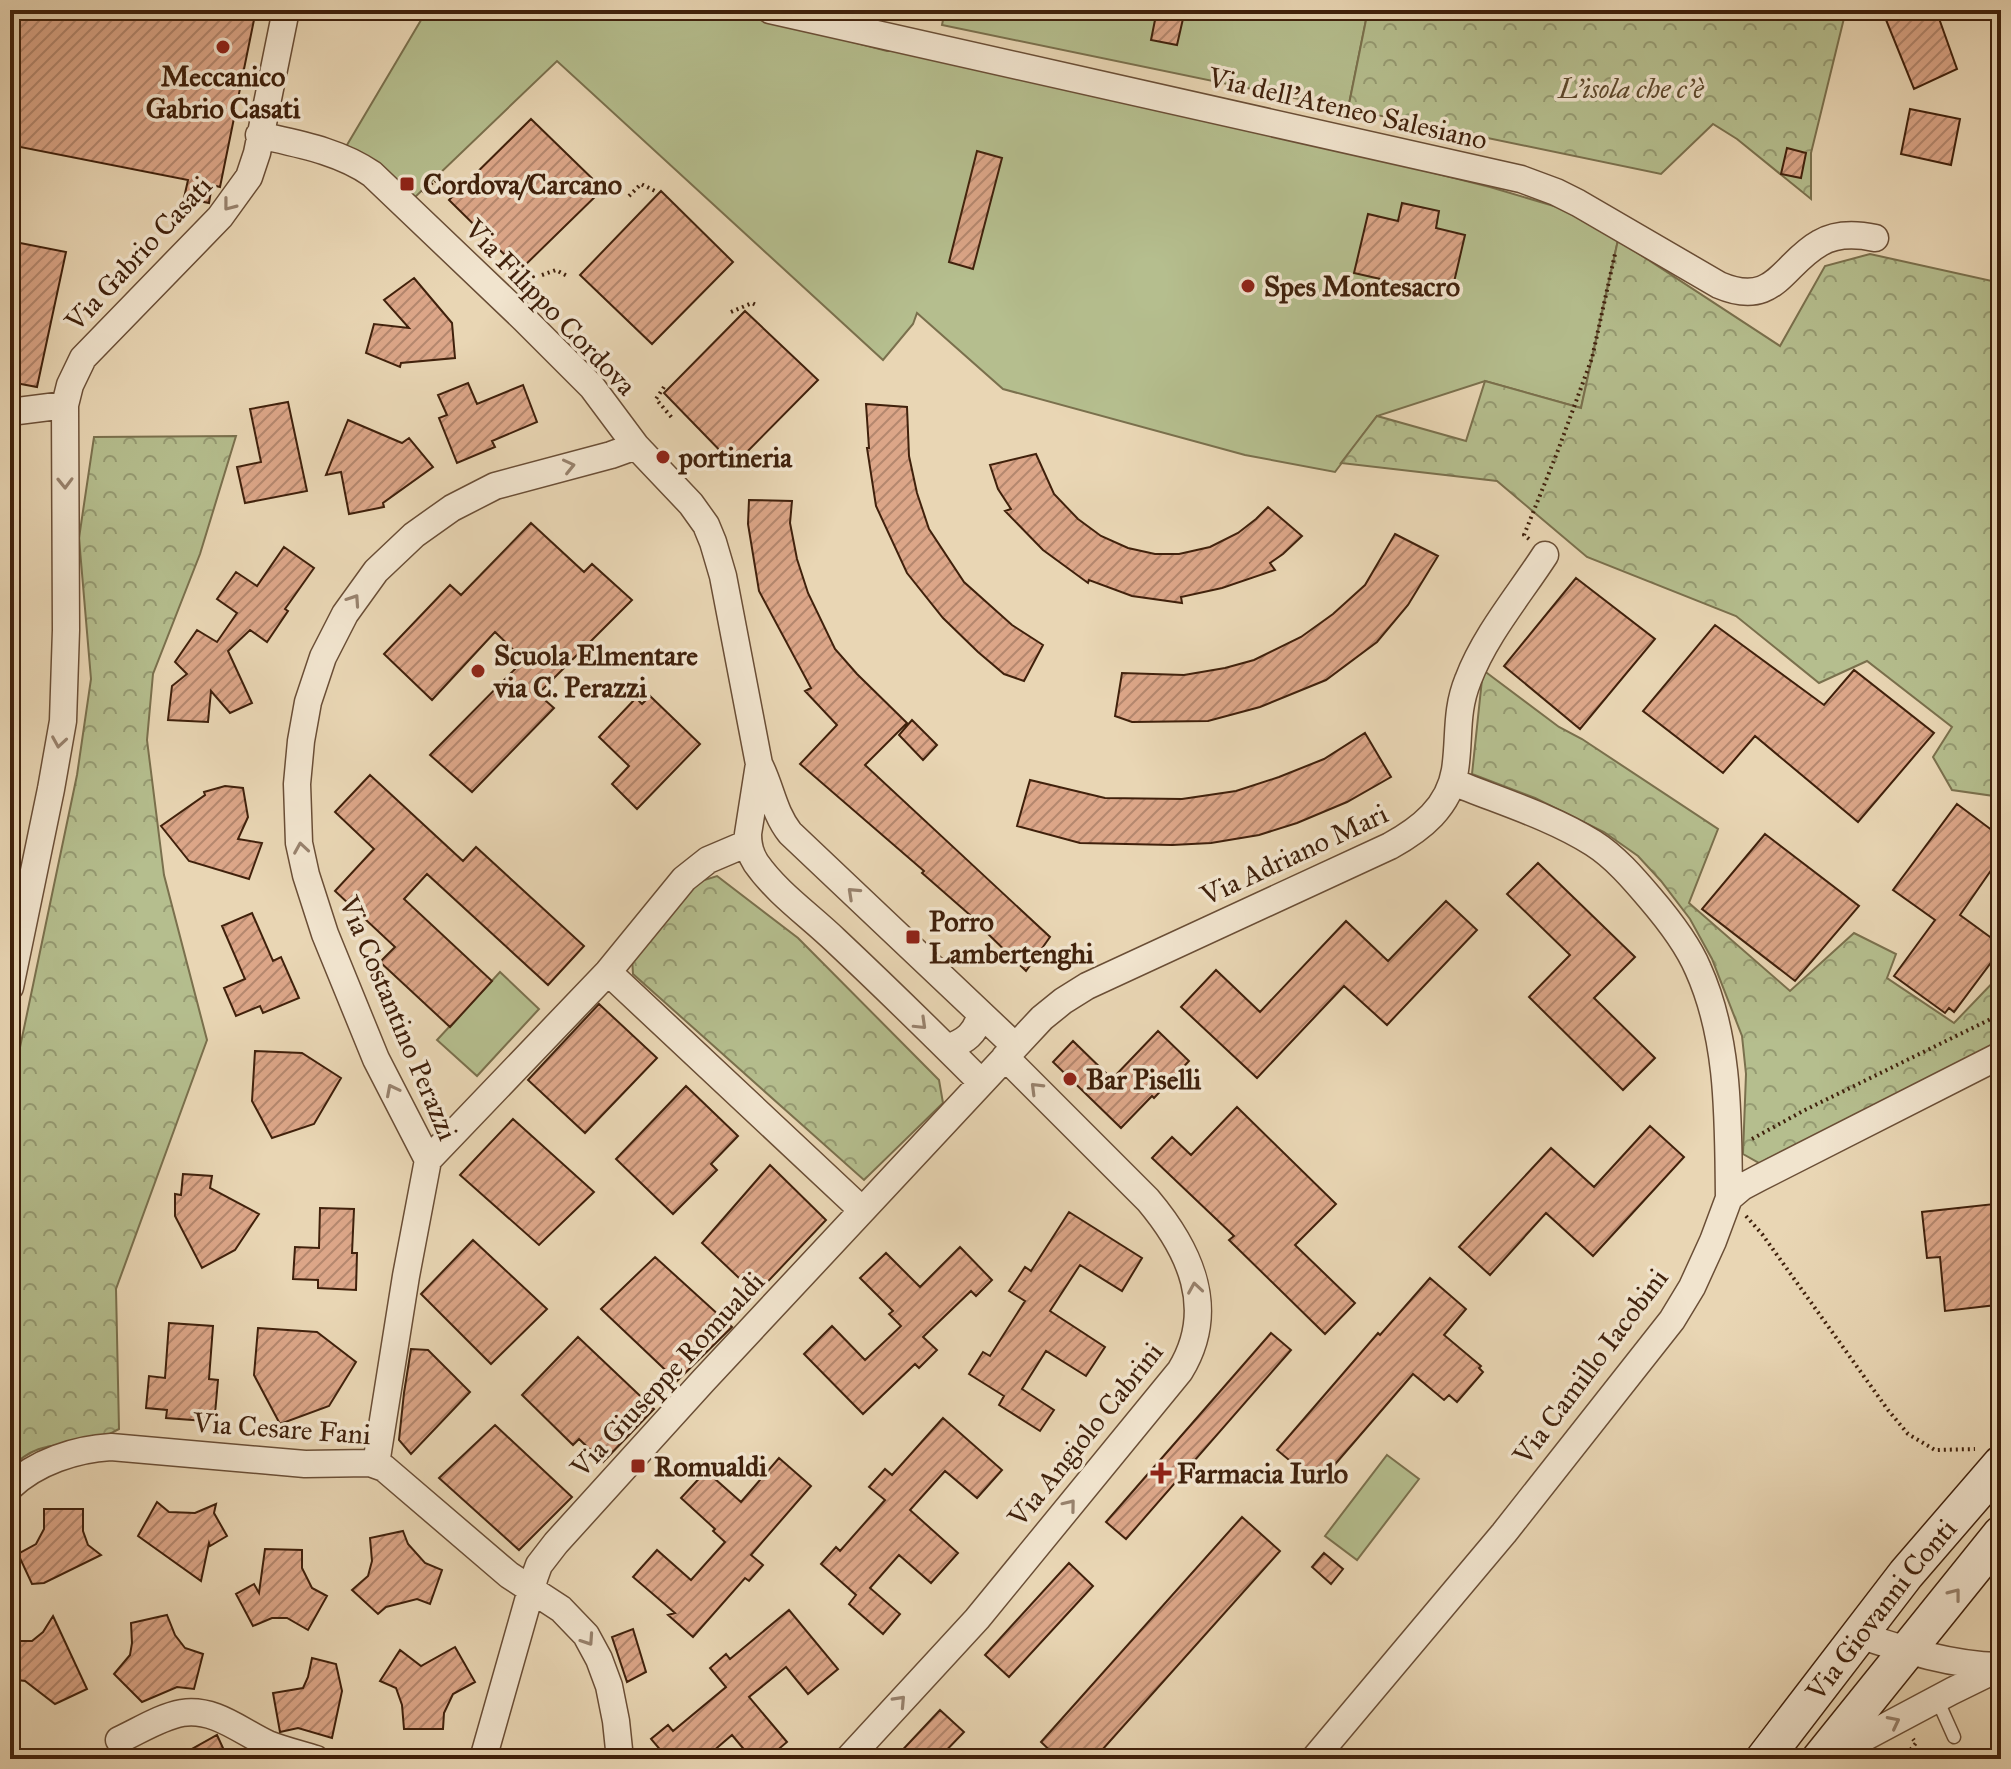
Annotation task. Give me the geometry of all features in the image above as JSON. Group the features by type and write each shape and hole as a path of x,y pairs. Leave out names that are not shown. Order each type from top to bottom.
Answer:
{"main road":[{"name":"Via Giovanni Conti","path":"1764,1759 1906,1574 1989,1456"},
{"name":"Via Giovanni Conti","path":"1822,1759 2001,1534"}],"street":[{"name":"Via Gabrio Casati","path":"10,987 63,721 66,630 65,405 70,385 83,358 220,217 242,188 254,166 286,10"},
{"name":"Via dell'Ateneo Salesiano","path":"770,10 1521,179 1567,198 1727,289 1757,290 1771,286 1809,250 1827,239 1848,235 1875,238"},
{"name":"Via Filippo Cordova","path":"259,135 336,155 372,174 592,387 636,446 703,519 723,576 759,764 748,843"},
{"path":"10,412 65,405"},
{"name":"Via Costantino Perazzi","path":"376,1464 428,1160 376,1059 325,934 306,875 299,843 297,784 303,725 312,685 336,628 365,585 387,560 432,521 495,486 636,446"},
{"name":"Via Adriano Mari","path":"981,1082 1052,1009 1087,986 1376,852 1426,822 1439,808 1453,782 1459,707 1468,680 1493,634 1545,555"},
{"name":"Via Angiolo Cabrini","path":"759,764 779,819 802,845 981,1014 1010,1051 1161,1215 1181,1246 1197,1292 1197,1330 1188,1358 1180,1371 977,1619 848,1759"},
{"path":"1453,782 1546,819 1592,842 1632,877 1668,920 1697,967 1711,1003 1724,1068 1729,1198"},
{"path":"428,1160 608,972 684,879 708,860 748,843 755,862 767,876 981,1082"},
{"path":"767,876 775,854 785,848 802,845"},
{"path":"608,972 862,1210"},
{"path":"947,1048 966,1040 973,1033 981,1014"},
{"path":"1729,1198 1759,1178 2001,1055"},
{"name":"Via Giuseppe Romualdi","path":"531,1590 539,1565 556,1543 981,1082"},
{"name":"Via Camillo Iacobini","path":"1314,1759 1504,1533 1672,1320 1692,1287 1729,1198"},
{"name":"Via Cesare Fani","path":"10,1487 18,1479 57,1459 104,1448 305,1464 376,1464 391,1472 502,1569 531,1590"},
{"path":"483,1759 531,1590 561,1609 577,1624 596,1652 612,1696 620,1759"},
{"path":"1859,1635 1952,1662 2001,1666"},
{"path":"1822,1759 2001,1666"},
{"path":"119,1740 170,1716 195,1713 218,1716 273,1746 316,1759"}],"lane":[{"path":"1937,1699 1954,1737"}],"path":[{"path":"420,195 435,180 451,194"},
{"path":"629,196 641,184 655,191"},
{"path":"1545,555 1524,535 1592,358 1620,228"},
{"path":"542,275 556,270 569,277"},
{"path":"731,312 752,303 758,306"},
{"path":"664,387 656,399 673,419"},
{"path":"1729,1152 1803,1111 2001,1014"},
{"path":"1729,1198 1762,1234 1908,1434 1935,1450 1989,1456"}],"green space":[{"name":"Spes Montesacro","path":"427,10 731,10 887,51 906,51 1223,120 1490,187 1581,214 1618,240 1581,408 1485,381 1377,416 1335,472 1245,455 1003,389 917,313 913,324 883,360 557,61 411,201 344,150"},
{"path":"945,10 1368,10 1348,109 942,25"},
{"name":"L'isola che c'è","path":"1368,10 1846,10 1811,153 1811,199 1737,139 1713,124 1661,174 1348,109"},
{"path":"1618,240 1780,346 1825,266 1870,254 2001,283 2001,684 1998,696 2001,699 2001,797 1952,790 1933,757 1952,727 1867,661 1819,683 1736,616 1587,557 1497,481 1341,463 1377,416 1466,441 1485,381 1581,408"},
{"path":"236,436 200,554 153,674 147,740 164,875 207,1040 116,1289 119,1429 95,1440 40,1449 20,1459 10,1469 10,1095 77,775 91,679 79,538 94,437"},
{"path":"1483,670 1559,727 1718,829 1689,903 1790,991 1854,933 1896,954 1887,978 1954,1023 2001,974 2001,1045 1761,1164 1743,1154 1746,1074 1742,1036 1712,959 1690,919 1638,856 1604,832 1535,798 1472,774"},
{"path":"717,876 798,938 939,1080 943,1103 864,1180 633,974 632,957 698,882"},
{"path":"500,972 539,1009 477,1076 437,1040"},
{"path":"1387,1455 1419,1479 1357,1560 1325,1536"}],"building":[{"path":"10,10 256,10 220,187 212,185 209,203 184,198 188,180 10,145"},
{"path":"1157,10 1185,10 1177,45 1151,40"},
{"path":"1882,10 1936,10 1957,69 1914,89"},
{"path":"1910,109 1960,119 1951,165 1901,154"},
{"path":"531,119 603,189 520,270 449,200"},
{"path":"1787,148 1806,153 1801,178 1781,174"},
{"path":"977,151 1002,158 973,269 949,262"},
{"path":"661,191 733,262 652,344 580,275"},
{"path":"1402,203 1439,211 1436,228 1465,235 1451,295 1354,273 1368,214 1398,221"},
{"path":"10,241 66,252 37,387 10,382"},
{"path":"414,278 452,323 455,358 401,363 400,367 366,353 374,324 409,328 384,300"},
{"path":"745,311 818,380 734,465 664,393"},
{"path":"468,383 477,404 523,385 537,422 492,441 495,447 457,463 439,418 447,415 438,395"},
{"path":"288,402 307,491 245,503 237,467 261,462 250,409"},
{"path":"866,404 907,407 909,456 929,529 964,582 1012,625 1043,645 1024,681 1004,674 978,652 943,618 907,573 876,506 867,448"},
{"path":"348,420 402,443 409,438 433,467 383,503 384,507 349,514 341,472 326,475"},
{"path":"1036,454 1054,494 1078,519 1101,536 1128,548 1155,554 1179,554 1210,547 1238,533 1268,507 1302,536 1270,563 1275,570 1222,588 1181,597 1182,603 1132,596 1089,580 1088,583 1043,550 1005,511 1011,509 998,489 990,465"},
{"path":"749,500 792,501 790,523 797,559 808,593 835,649 907,723 865,765 1050,937 1026,971 986,929 922,873 924,871 800,764 837,725 805,691 811,688 759,591 748,524"},
{"path":"531,523 584,572 592,564 632,600 538,694 554,708 472,792 430,755 524,660 495,632 432,700 384,654 450,585 461,595"},
{"path":"1395,534 1438,556 1408,605 1377,642 1326,680 1260,707 1208,721 1132,722 1115,716 1122,673 1184,675 1225,668 1254,660 1301,637 1365,585"},
{"path":"284,547 314,568 285,609 288,611 267,642 250,630 228,651 252,703 230,713 211,691 208,722 168,720 172,686 187,674 175,662 197,630 217,642 237,613 217,599 236,572 257,586"},
{"path":"1576,578 1655,639 1580,729 1504,666"},
{"path":"1715,625 1824,705 1854,670 1934,733 1858,822 1755,736 1723,773 1643,711"},
{"path":"650,696 700,744 637,809 612,784 629,766 599,737 636,698 642,704"},
{"path":"912,720 937,745 923,760 899,735"},
{"path":"1365,733 1391,777 1347,802 1259,835 1211,843 1172,845 1080,843 1017,826 1030,780 1105,798 1182,799 1236,791 1279,777 1324,759"},
{"path":"370,775 463,861 476,847 584,946 548,985 427,874 404,899 492,981 450,1027 380,962 395,947 335,891 374,849 335,812"},
{"path":"225,786 243,788 248,817 238,839 262,843 249,879 189,861 161,826 205,795 204,792"},
{"path":"1957,804 2001,837 2001,856 1960,915 2001,945 2001,967 1993,960 1954,1012 1949,1008 1945,1013 1894,976 1935,920 1893,890"},
{"path":"1765,834 1859,906 1795,981 1702,909"},
{"path":"1538,863 1635,957 1594,998 1655,1058 1623,1090 1529,997 1570,955 1507,894"},
{"path":"1446,901 1477,930 1387,1025 1344,986 1257,1078 1181,1007 1216,970 1260,1012 1346,921 1388,961"},
{"path":"252,913 273,961 281,957 299,998 263,1013 260,1006 236,1016 224,988 245,979 222,926"},
{"path":"599,1004 657,1058 585,1133 528,1080"},
{"path":"1158,1031 1189,1061 1121,1128 1053,1062 1073,1041 1112,1079"},
{"path":"255,1051 302,1053 341,1078 314,1124 272,1138 252,1101"},
{"path":"686,1086 738,1136 711,1164 717,1170 673,1214 616,1159"},
{"path":"1237,1107 1336,1204 1295,1245 1355,1303 1325,1334 1229,1240 1234,1236 1152,1158 1172,1137 1191,1155"},
{"path":"513,1119 594,1192 539,1245 460,1175"},
{"path":"1650,1126 1684,1157 1593,1256 1546,1213 1490,1275 1459,1247 1551,1148 1594,1187"},
{"path":"770,1165 826,1220 756,1294 702,1243"},
{"path":"183,1174 212,1176 210,1188 259,1214 235,1250 202,1268 175,1216 175,1194 181,1195"},
{"path":"1994,1204 1999,1251 1991,1252 1996,1305 1945,1311 1940,1257 1927,1258 1922,1212"},
{"path":"320,1208 354,1209 352,1253 357,1253 356,1290 318,1288 318,1280 293,1279 295,1247 319,1248"},
{"path":"1069,1212 1142,1258 1122,1291 1080,1265 1050,1311 1105,1347 1086,1376 1046,1351 1022,1389 1054,1410 1040,1431 999,1405 1004,1396 969,1374 983,1352 990,1356 1025,1301 1009,1291 1025,1267 1031,1271"},
{"path":"473,1240 547,1309 491,1364 421,1294"},
{"path":"960,1247 992,1280 976,1296 971,1291 923,1337 937,1350 919,1368 915,1364 863,1414 804,1354 832,1326 865,1360 901,1326 889,1314 893,1311 860,1278 886,1253 920,1287"},
{"path":"655,1257 732,1327 677,1381 601,1309"},
{"path":"1430,1278 1466,1309 1444,1335 1481,1366 1479,1368 1483,1372 1457,1402 1449,1395 1444,1400 1413,1374 1318,1484 1277,1450"},
{"path":"169,1323 213,1326 209,1379 218,1380 215,1414 206,1413 205,1421 166,1418 167,1410 146,1408 149,1376 165,1378"},
{"path":"258,1328 317,1332 356,1362 329,1406 280,1424 254,1375"},
{"path":"1271,1333 1291,1350 1126,1539 1106,1522"},
{"path":"578,1337 654,1409 603,1462 579,1439 573,1445 522,1395"},
{"path":"411,1349 428,1350 470,1392 411,1454 399,1440"},
{"path":"943,1418 1002,1470 977,1498 945,1471 910,1510 958,1553 931,1583 899,1555 870,1588 900,1614 883,1634 849,1604 856,1595 821,1564 836,1547 840,1551 885,1500 869,1487 885,1469 892,1475"},
{"path":"495,1425 572,1497 519,1550 439,1478"},
{"path":"779,1458 811,1486 751,1555 763,1565 749,1581 745,1578 693,1637 668,1615 675,1613 633,1577 657,1550 691,1580 725,1542 681,1498 706,1471 741,1502"},
{"path":"157,1502 169,1512 195,1513 216,1504 214,1513 227,1536 210,1546 209,1543 201,1581 138,1536"},
{"path":"44,1509 83,1509 83,1531 88,1545 101,1555 44,1583 32,1584 18,1554 36,1544 44,1529"},
{"path":"1242,1517 1280,1551 1094,1759 1059,1759 1041,1742"},
{"path":"403,1531 408,1544 425,1563 442,1570 430,1604 417,1599 386,1607 378,1614 352,1590 368,1576 372,1561 370,1538"},
{"path":"265,1549 302,1550 302,1568 312,1588 327,1596 308,1630 287,1618 272,1618 253,1626 236,1594 254,1584 259,1593"},
{"path":"1324,1553 1343,1569 1331,1584 1312,1567"},
{"path":"1069,1563 1093,1586 1009,1677 985,1655"},
{"path":"789,1610 838,1669 808,1694 786,1667 749,1697 787,1742 767,1759 752,1759 732,1735 704,1759 668,1759 651,1739 668,1725 673,1731 726,1687 710,1668 726,1654 730,1659"},
{"path":"167,1615 175,1635 185,1648 203,1654 194,1689 177,1687 142,1702 114,1674 130,1655 131,1623"},
{"path":"53,1616 87,1689 55,1704 25,1681 10,1679 10,1641 32,1641 43,1632"},
{"path":"633,1629 646,1672 627,1682 612,1637"},
{"path":"455,1647 475,1682 453,1694 444,1713 443,1729 404,1729 402,1705 396,1688 380,1681 400,1650 421,1666"},
{"path":"312,1658 336,1664 342,1691 332,1738 298,1728 280,1732 273,1693 303,1688"},
{"path":"940,1710 964,1732 938,1759 894,1759"},
{"path":"217,1735 228,1759 174,1759"}],"place":[{"name":"Meccanico Gabrio Casati","path":"223,47"},
{"name":"Cordova/Carcano","path":"407,184"},
{"name":"Spes Montesacro","path":"1248,286"},
{"name":"portineria","path":"663,457"},
{"name":"Scuola Elmentare via C. Perazzi","path":"478,671"},
{"name":"Porro Lambertenghi","path":"913,937"},
{"name":"Bar Piselli","path":"1070,1079"},
{"name":"Romualdi","path":"638,1466"},
{"name":"Farmacia Iurlo","path":"1161,1473"}]}
